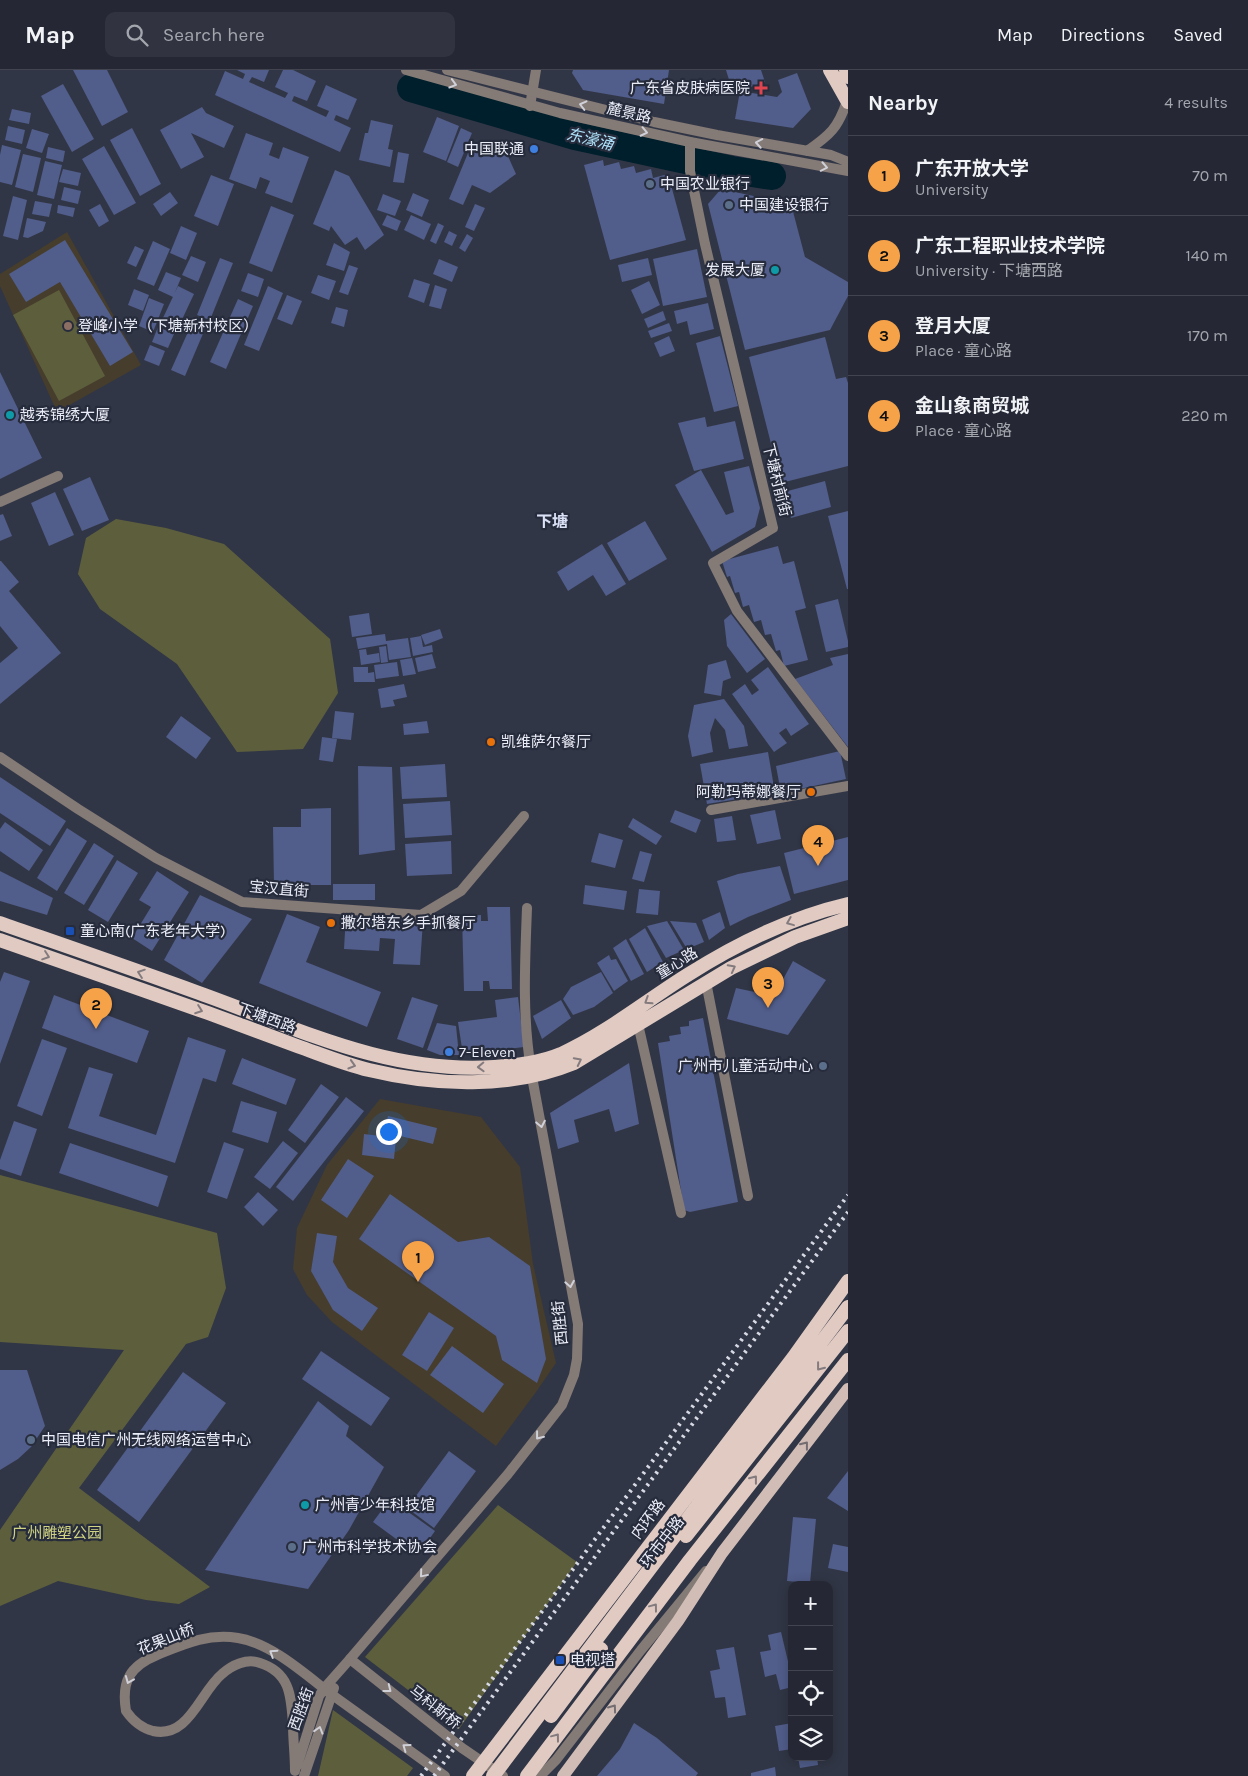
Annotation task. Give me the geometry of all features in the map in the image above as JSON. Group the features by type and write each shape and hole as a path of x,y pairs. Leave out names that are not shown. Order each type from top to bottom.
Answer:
{"highway":[{"path":"830,70 848,102"},
{"path":"846,70 848,77"},
{"path":"842,905 848,896"},
{"name":"童心路","path":"531,1070 578,1045 691,972 737,947 786,924 842,905"},
{"name":"童心路","path":"531,1070 558,1070 574,1063 706,982 771,947 848,918"},
{"name":"下塘西路","path":"0,923 200,993 345,1047 387,1059 453,1067 531,1070"},
{"name":"下塘西路","path":"0,940 368,1070 419,1079 488,1081 531,1070"},
{"name":"内环路","path":"473,1776 793,1358 848,1281"},
{"path":"482,1776 848,1295"},
{"path":"493,1776 848,1307"},
{"name":"环市中路","path":"504,1776 680,1544 848,1331"},
{"path":"527,1776 690,1560 848,1360"},
{"path":"762,1410 793,1402"}],"main road":[{"path":"563,1776 678,1621 722,1554 848,1389"}],"street":[{"name":"麓景路","path":"406,70 530,106 690,142 848,171"},
{"name":"麓景路","path":"447,70 663,124 831,155 848,162"},
{"path":"530,106 536,70"},
{"path":"807,151 831,132 839,123 848,102 838,70"},
{"name":"下塘村前街","path":"690,142 690,170 705,244 773,528 713,563 737,611 848,756"},
{"path":"0,502 58,476"},
{"name":"宝汉直街","path":"0,757 156,858 242,902 420,915 461,891 524,816"},
{"path":"711,810 848,786"},
{"name":"西胜街","path":"298,1774 319,1696 496,1489 545,1428 562,1405 574,1375 578,1350 578,1324 531,1070 527,1036 525,973 527,908"},
{"path":"706,982 748,1196"},
{"path":"638,1024 680,1214"},
{"path":"540,1776 551,1767 690,1588 722,1554"},
{"name":"花果山桥","path":"298,1774 292,1702 281,1675 268,1666 256,1661 237,1663 221,1674 188,1719 168,1732 158,1732 139,1726 126,1711 125,1689 131,1673 142,1661 194,1639 239,1638 265,1647 292,1665 445,1776"},
{"name":"马科斯桥","path":"350,1659 473,1756 504,1776"}],"shaded area":[{"name":"登峰小学（下塘新村校区）","path":"67,232 141,365 57,412 0,286 0,274"},
{"path":"380,1099 481,1117 520,1167 533,1264 556,1363 496,1446 332,1322 307,1295 293,1269 297,1228 327,1165"}],"green space":[{"path":"59,290 105,376 59,401 13,315"},
{"path":"116,519 166,528 224,544 330,639 338,693 303,749 237,752 177,664 100,609 78,574 86,538"},
{"name":"广州雕塑公园","path":"0,1175 217,1233 226,1288 208,1337 186,1344 79,1488 210,1587 179,1604 146,1600 58,1581 0,1606 0,1530 124,1350 0,1342"},
{"path":"498,1505 577,1562 459,1729 365,1657"},
{"path":"333,1710 413,1768 407,1776 318,1776"}],"building":[{"path":"73,70 107,70 128,112 102,126"},
{"path":"237,70 269,70 264,82 252,77 249,82 285,98 288,93 275,87 283,70 293,70 316,81 307,101 294,96 292,101 326,117 329,111 317,106 326,85 357,99 348,120 336,115 334,120 351,128 340,152 215,95 225,71 243,79 245,74"},
{"path":"573,70 669,70 664,104 583,90 572,73"},
{"path":"726,70 761,70 765,82 733,93"},
{"path":"797,73 811,109 793,128 735,119 740,91 777,97 782,92 778,80"},
{"path":"63,84 94,139 72,152 41,96"},
{"path":"202,107 206,113 234,126 224,148 191,133 204,157 181,169 160,130"},
{"path":"12,109 31,113 29,124 9,120"},
{"path":"437,117 459,126 446,161 423,152"},
{"path":"371,120 393,125 388,149 393,150 390,167 359,160 365,133 368,133"},
{"path":"8,126 25,130 22,144 5,140"},
{"path":"132,128 161,184 140,196 110,140"},
{"path":"461,128 472,133 458,167 447,162"},
{"path":"32,129 49,134 42,153 26,148"},
{"path":"246,133 273,143 269,155 279,159 283,147 309,157 292,203 265,193 270,181 260,177 256,189 229,179"},
{"path":"478,143 507,154 516,174 490,193 472,185 463,205 449,199 468,153 473,155"},
{"path":"2,145 21,150 12,185 0,182"},
{"path":"104,146 136,203 114,215 82,159"},
{"path":"48,147 65,151 63,162 46,158"},
{"path":"398,152 409,154 404,183 393,182"},
{"path":"23,154 41,158 33,192 15,187"},
{"path":"603,160 604,166 619,162 621,169 634,166 636,173 651,169 653,178 668,174 686,240 610,260 584,165"},
{"path":"45,161 62,165 54,199 37,195"},
{"path":"63,169 81,173 78,186 59,182"},
{"path":"335,170 349,176 384,235 365,250 357,237 345,245 331,226 329,231 313,224"},
{"path":"211,175 234,184 218,226 194,216"},
{"path":"64,187 81,191 78,204 61,200"},
{"name":"发展大厦","path":"721,189 791,204 805,257 848,282 848,296 830,330 745,350 708,204"},
{"path":"170,192 178,203 161,216 153,204"},
{"path":"413,193 429,200 422,217 406,210"},
{"path":"383,194 401,201 395,216 377,210"},
{"path":"13,196 27,200 18,240 3,236"},
{"path":"35,201 52,204 49,217 32,214"},
{"path":"100,204 109,221 99,227 89,210"},
{"path":"475,204 485,208 474,231 465,227"},
{"path":"58,205 75,208 73,217 57,213"},
{"path":"271,206 294,215 272,272 249,263"},
{"path":"387,215 401,221 397,231 382,225"},
{"path":"411,215 431,224 424,240 404,230"},
{"path":"27,218 46,222 43,231 28,238 23,237"},
{"path":"438,223 444,226 436,244 430,241"},
{"path":"181,226 197,233 186,260 170,253"},
{"path":"449,231 457,235 452,246 444,242"},
{"path":"467,234 473,238 465,252 459,248"},
{"path":"65,240 133,352 110,366 60,282 26,302 9,274"},
{"path":"153,241 170,249 154,286 137,279"},
{"path":"334,243 350,252 344,271 326,265"},
{"path":"135,246 144,250 136,267 127,263"},
{"path":"697,249 707,297 663,306 653,259"},
{"path":"191,256 206,262 198,282 182,275"},
{"path":"220,258 233,263 210,320 197,315"},
{"path":"648,258 652,275 622,282 618,265"},
{"path":"439,259 458,267 452,282 433,274"},
{"path":"349,265 358,268 348,295 339,292"},
{"path":"166,272 181,278 173,297 158,290"},
{"path":"248,273 264,279 258,297 241,291"},
{"path":"318,275 336,281 329,300 311,293"},
{"path":"414,279 430,284 424,303 408,297"},
{"path":"649,281 660,305 642,314 631,290"},
{"path":"435,285 447,289 441,309 429,306"},
{"path":"178,286 194,294 178,328 162,320"},
{"path":"268,286 283,293 259,351 244,345"},
{"path":"134,289 149,295 143,311 128,305"},
{"path":"287,295 302,301 292,325 277,319"},
{"path":"149,298 164,304 153,332 139,326"},
{"path":"238,299 253,306 226,369 210,362"},
{"path":"708,303 714,329 690,335 687,321 677,324 674,311"},
{"path":"336,307 348,310 344,327 331,323"},
{"path":"663,311 666,320 648,328 644,319"},
{"path":"192,323 205,329 185,376 171,370"},
{"path":"669,323 672,331 651,338 648,331"},
{"path":"158,327 174,334 168,348 152,342"},
{"path":"669,336 675,351 660,357 654,343"},
{"path":"720,336 738,406 714,412 696,343"},
{"path":"825,337 836,379 846,377 848,383 848,466 781,483 749,357"},
{"path":"150,345 165,351 159,366 144,360"},
{"name":"越秀锦绣大厦","path":"0,372 42,458 0,479"},
{"path":"705,417 707,427 735,421 744,459 694,471 678,423"},
{"path":"749,466 760,508 755,527 712,552 675,485 701,470 726,515 734,512 724,472"},
{"path":"90,477 109,520 82,531 63,489"},
{"path":"825,481 831,507 791,518 784,492"},
{"path":"55,492 74,535 49,546 31,503"},
{"path":"848,511 848,589 847,589 828,516"},
{"path":"3,514 12,536 0,541 0,515"},
{"path":"645,521 667,559 629,581 607,543"},
{"path":"602,544 626,584 606,596 593,575 568,591 557,572"},
{"path":"778,546 783,564 794,561 806,608 795,611 808,660 784,666 780,650 776,651 771,634 765,635 761,620 754,622 749,605 743,607 739,592 735,593 730,576 727,577 722,561"},
{"path":"0,561 19,582 9,591 61,653 0,704 0,663 18,648 0,626"},
{"path":"838,599 848,647 826,652 815,605"},
{"path":"369,613 372,634 352,637 349,616"},
{"path":"731,614 765,659 747,673 727,646 724,620"},
{"path":"440,629 443,638 425,645 421,635"},
{"path":"385,634 386,641 408,638 411,657 389,660 387,644 358,649 356,638"},
{"path":"421,636 423,647 432,645 433,652 413,656 410,638"},
{"path":"386,646 388,662 381,663 379,647"},
{"path":"366,649 367,655 379,653 380,662 361,665 359,650"},
{"path":"432,654 436,668 418,672 415,658"},
{"path":"848,654 848,747 795,679 833,665 830,658"},
{"path":"412,658 416,674 403,676 400,660"},
{"path":"726,660 731,678 723,681 721,696 704,693 708,665"},
{"path":"397,662 399,676 376,679 374,665"},
{"path":"353,667 368,667 368,673 374,672 375,682 354,682"},
{"path":"768,667 809,724 791,736 786,728 779,733 787,743 774,752 732,694 745,684 752,695 759,690 751,680"},
{"path":"404,684 407,697 393,700 395,706 381,708 378,689"},
{"path":"724,699 744,726 748,746 729,749 725,730 715,718 710,733 713,752 692,757 688,736 694,705"},
{"path":"335,711 354,713 351,740 332,738"},
{"path":"181,716 211,738 196,759 166,737"},
{"path":"427,721 429,733 404,735 403,724"},
{"path":"322,737 337,739 333,762 319,760"},
{"path":"840,751 846,779 781,793 776,766"},
{"path":"768,752 775,793 707,804 700,764"},
{"path":"445,764 447,797 402,799 400,767"},
{"path":"358,766 392,767 395,850 359,855"},
{"path":"0,777 66,821 50,846 0,813"},
{"path":"450,801 452,835 405,838 403,804"},
{"path":"331,808 331,885 274,885 273,827 301,827 301,809"},
{"path":"675,810 701,820 696,833 670,822"},
{"path":"775,810 781,839 757,844 750,815"},
{"path":"732,816 736,840 717,842 714,819"},
{"path":"633,818 662,836 656,845 628,827"},
{"path":"5,822 43,850 29,871 0,851 0,829"},
{"path":"67,828 87,841 57,891 37,878"},
{"path":"599,833 623,840 615,868 591,862"},
{"path":"848,837 848,880 794,894 784,853"},
{"path":"451,841 452,874 407,876 405,844"},
{"path":"94,843 114,856 84,905 64,893"},
{"path":"640,851 652,854 644,882 632,879"},
{"path":"117,860 138,873 108,922 88,910"},
{"path":"780,866 791,900 730,926 717,881 738,874"},
{"path":"0,871 53,898 47,915 0,901"},
{"path":"157,871 189,892 152,951 132,938 151,907 139,900"},
{"path":"333,884 375,884 375,900 333,900"},
{"path":"585,885 627,891 624,910 583,904"},
{"path":"639,889 660,891 658,915 636,913"},
{"path":"200,895 252,919 202,983 164,960"},
{"path":"487,907 510,907 512,989 490,989 489,981 483,981 483,991 464,991 462,916 481,915 481,921 488,921"},
{"path":"720,912 725,928 709,940 702,920"},
{"path":"287,914 320,927 306,962 381,992 367,1027 259,983"},
{"path":"346,915 423,921 420,965 393,964 395,939 380,938 379,951 344,949"},
{"path":"667,921 684,950 666,958 647,926"},
{"path":"670,921 696,923 704,942 687,949"},
{"path":"645,928 663,962 647,972 629,939"},
{"path":"626,939 644,974 631,981 613,948"},
{"path":"609,955 611,960 616,959 628,981 614,991 597,963"},
{"path":"793,961 826,980 788,1035 727,1019 736,988 774,996"},
{"path":"4,972 30,981 0,1064 0,982"},
{"path":"601,972 613,993 594,1007 573,1015 563,999 571,987"},
{"path":"54,995 149,1031 137,1063 42,1028"},
{"path":"412,997 438,1005 423,1048 397,1039"},
{"path":"518,997 524,1047 463,1055 458,1022 497,1017 495,1000"},
{"path":"561,1000 571,1018 542,1039 533,1016"},
{"path":"703,1018 738,1202 690,1212 684,1210 658,1043 670,1041 669,1036 681,1034 680,1027 689,1026 689,1021"},
{"path":"437,1023 456,1026 459,1055 440,1055 427,1050"},
{"path":"188,1037 226,1050 216,1082 203,1078 175,1163 68,1128 89,1067 113,1074 99,1116 156,1135"},
{"path":"42,1039 67,1048 42,1116 17,1106"},
{"path":"242,1058 296,1079 286,1105 232,1084"},
{"path":"629,1063 639,1124 615,1132 609,1109 574,1120 579,1142 558,1149 550,1113"},
{"path":"321,1084 339,1097 305,1143 288,1130"},
{"path":"346,1097 364,1111 293,1201 276,1187"},
{"path":"241,1101 277,1112 268,1143 232,1132"},
{"path":"388,1116 437,1128 433,1144 384,1132"},
{"path":"14,1121 37,1129 21,1176 0,1169 0,1160"},
{"path":"364,1134 396,1138 394,1159 362,1155"},
{"path":"283,1141 298,1153 270,1189 254,1177"},
{"path":"224,1142 244,1149 227,1199 207,1192"},
{"path":"70,1143 168,1176 158,1207 59,1173"},
{"path":"348,1159 374,1176 347,1218 321,1200"},
{"path":"258,1192 278,1210 263,1226 244,1207"},
{"path":"390,1194 458,1242 489,1237 530,1266 546,1359 537,1383 502,1360 496,1336 359,1239"},
{"path":"317,1233 337,1236 333,1262 348,1288 378,1308 362,1331 333,1310 311,1271"},
{"path":"429,1312 454,1328 427,1371 402,1355"},
{"path":"452,1346 504,1384 483,1413 430,1375"},
{"path":"321,1351 390,1398 371,1426 302,1379"},
{"path":"0,1370 27,1370 45,1426 31,1447 18,1459 0,1470"},
{"path":"183,1372 226,1403 139,1522 97,1490"},
{"name":"广州青少年科技馆","path":"318,1401 349,1426 346,1436 384,1467 349,1530 308,1589 205,1570"},
{"path":"449,1451 476,1471 434,1528 407,1508"},
{"path":"848,1471 848,1511 827,1498"},
{"path":"390,1499 435,1531 418,1555 373,1522"},
{"path":"793,1517 816,1519 810,1581 787,1581"},
{"path":"833,1544 848,1547 848,1572 828,1568"},
{"path":"781,1632 788,1661 788,1688 780,1690 776,1674 765,1677 760,1652 771,1650 768,1635"},
{"path":"734,1647 746,1715 728,1718 725,1697 715,1698 710,1671 720,1669 716,1650"},
{"path":"634,1723 657,1738 698,1773 696,1776 597,1776 620,1749"},
{"path":"788,1724 788,1750 779,1751 775,1726"},
{"path":"799,1761 818,1761 818,1765 800,1768"},
{"path":"775,1767 776,1776 751,1776 751,1773"}],"waterway":[{"name":"东濠涌","path":"411,88 575,136 732,170 772,176"}],"railway":[{"path":"421,1776 848,1195"},
{"path":"434,1776 848,1212"}],"place":[{"name":"广东省皮肤病医院","path":"761,88"},
{"name":"中国联通","path":"534,149"},
{"name":"中国农业银行","path":"650,184"},
{"name":"中国建设银行","path":"729,205"},
{"name":"发展大厦","path":"775,270"},
{"name":"登峰小学（下塘新村校区）","path":"68,326"},
{"name":"越秀锦绣大厦","path":"10,415"},
{"name":"凯维萨尔餐厅","path":"491,742"},
{"name":"阿勒玛蒂娜餐厅","path":"811,792"},
{"name":"金山象商贸城","path":"818,866"},
{"name":"撒尔塔东乡手抓餐厅","path":"331,923"},
{"name":"童心南(广东老年大学)","path":"70,931"},
{"name":"登月大厦","path":"768,1008"},
{"name":"广东工程职业技术学院","path":"96,1029"},
{"name":"7-Eleven","path":"449,1052"},
{"name":"广州市儿童活动中心","path":"823,1066"},
{"name":"广东开放大学","path":"418,1282"},
{"name":"中国电信广州无线网络运营中心","path":"31,1440"},
{"name":"广州青少年科技馆","path":"305,1505"},
{"name":"广州市科学技术协会","path":"292,1547"},
{"name":"电视塔","path":"560,1660"}],"district":[{"name":"下塘","path":"552,521"}]}
